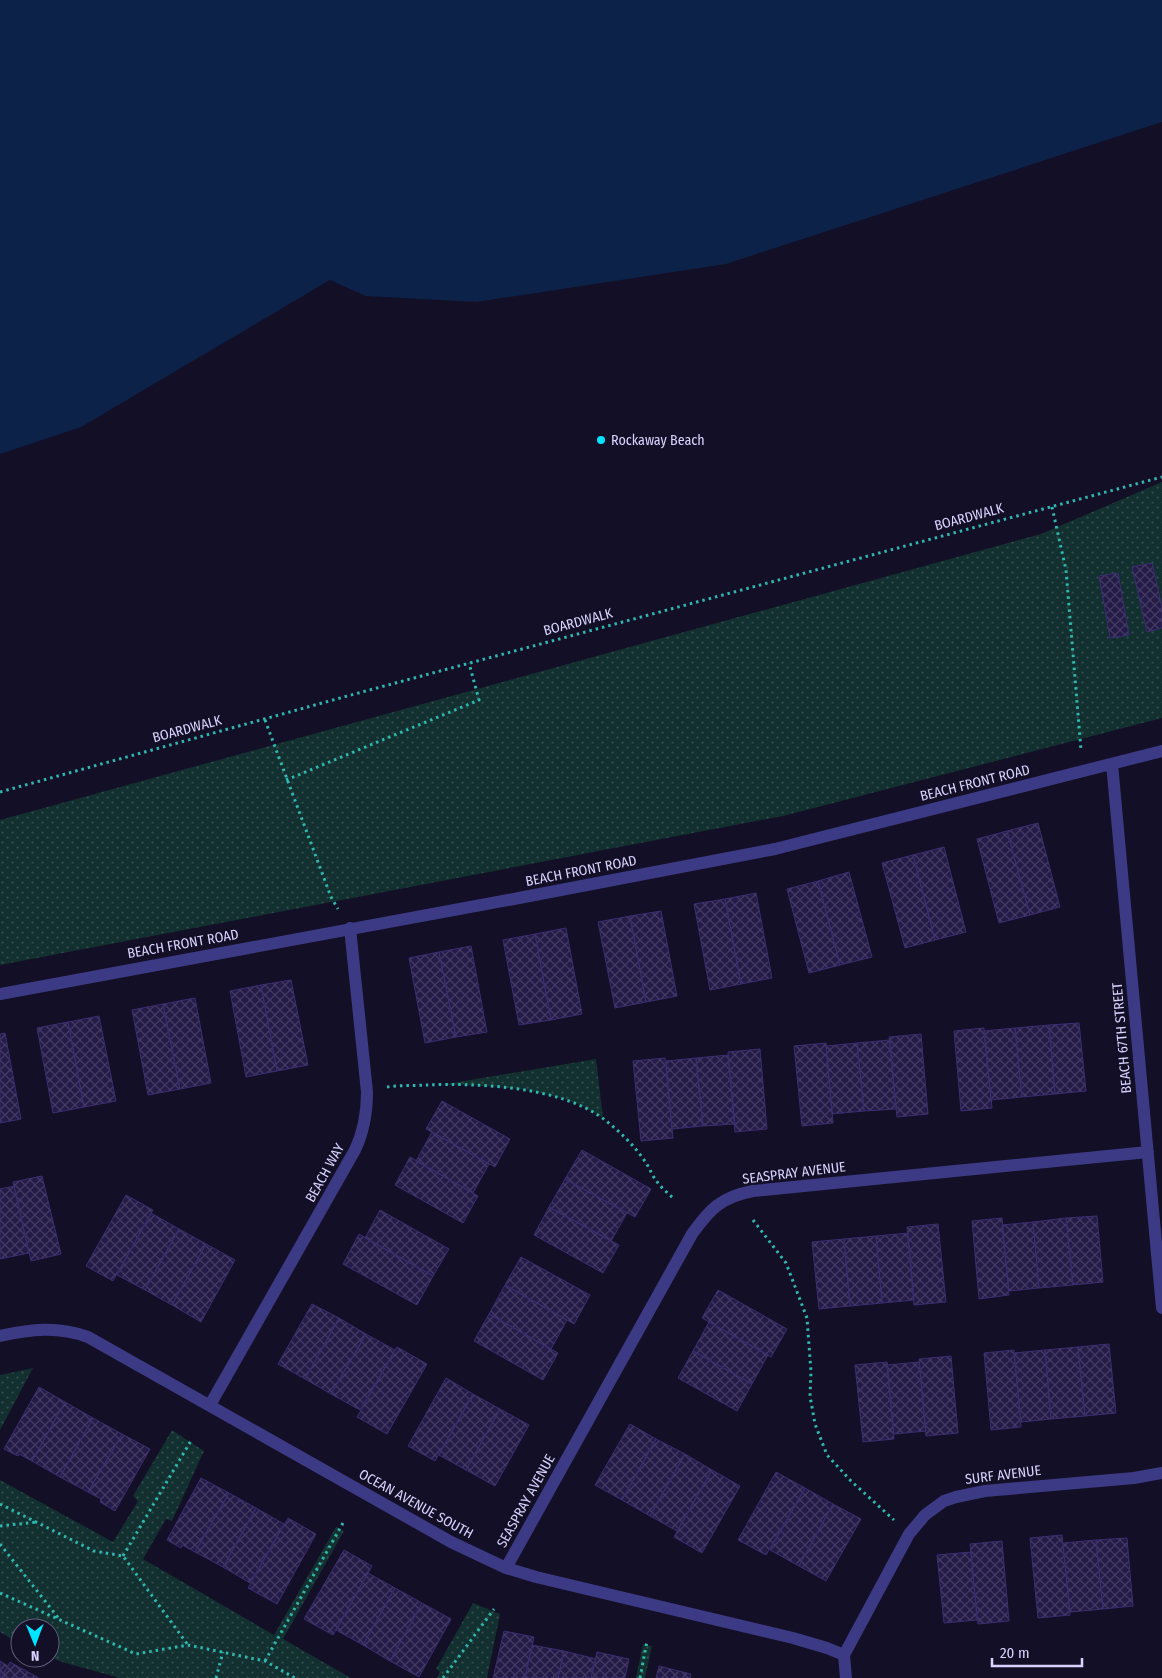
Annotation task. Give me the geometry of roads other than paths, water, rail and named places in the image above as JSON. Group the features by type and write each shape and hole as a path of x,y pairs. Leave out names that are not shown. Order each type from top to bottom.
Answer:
{"street":[{"name":"BEACH FRONT ROAD","path":"0,994 350,928 538,895 767,850 1162,751"},
{"name":"BEACH 67TH STREET","path":"1112,764 1162,1308"},
{"name":"BEACH WAY","path":"210,1406 355,1150 364,1128 367,1092 350,928"},
{"name":"SEASPRAY AVENUE","path":"506,1568 689,1240 717,1204 728,1197 753,1191 1148,1152"},
{"name":"OCEAN AVENUE SOUTH","path":"0,1336 39,1329 52,1329 75,1332 88,1337 451,1542 506,1568 552,1582 793,1638 844,1655"},
{"name":"SURF AVENUE","path":"844,1655 909,1534 916,1524 934,1507 944,1501 956,1496 985,1491 1162,1474"},
{"path":"844,1655 846,1678"}],"water":[{"path":"0,0 1162,0 1162,122 726,264 476,302 366,296 330,280 81,427 0,454"}],"place":[{"name":"Rockaway Beach","path":"601,440"}]}
